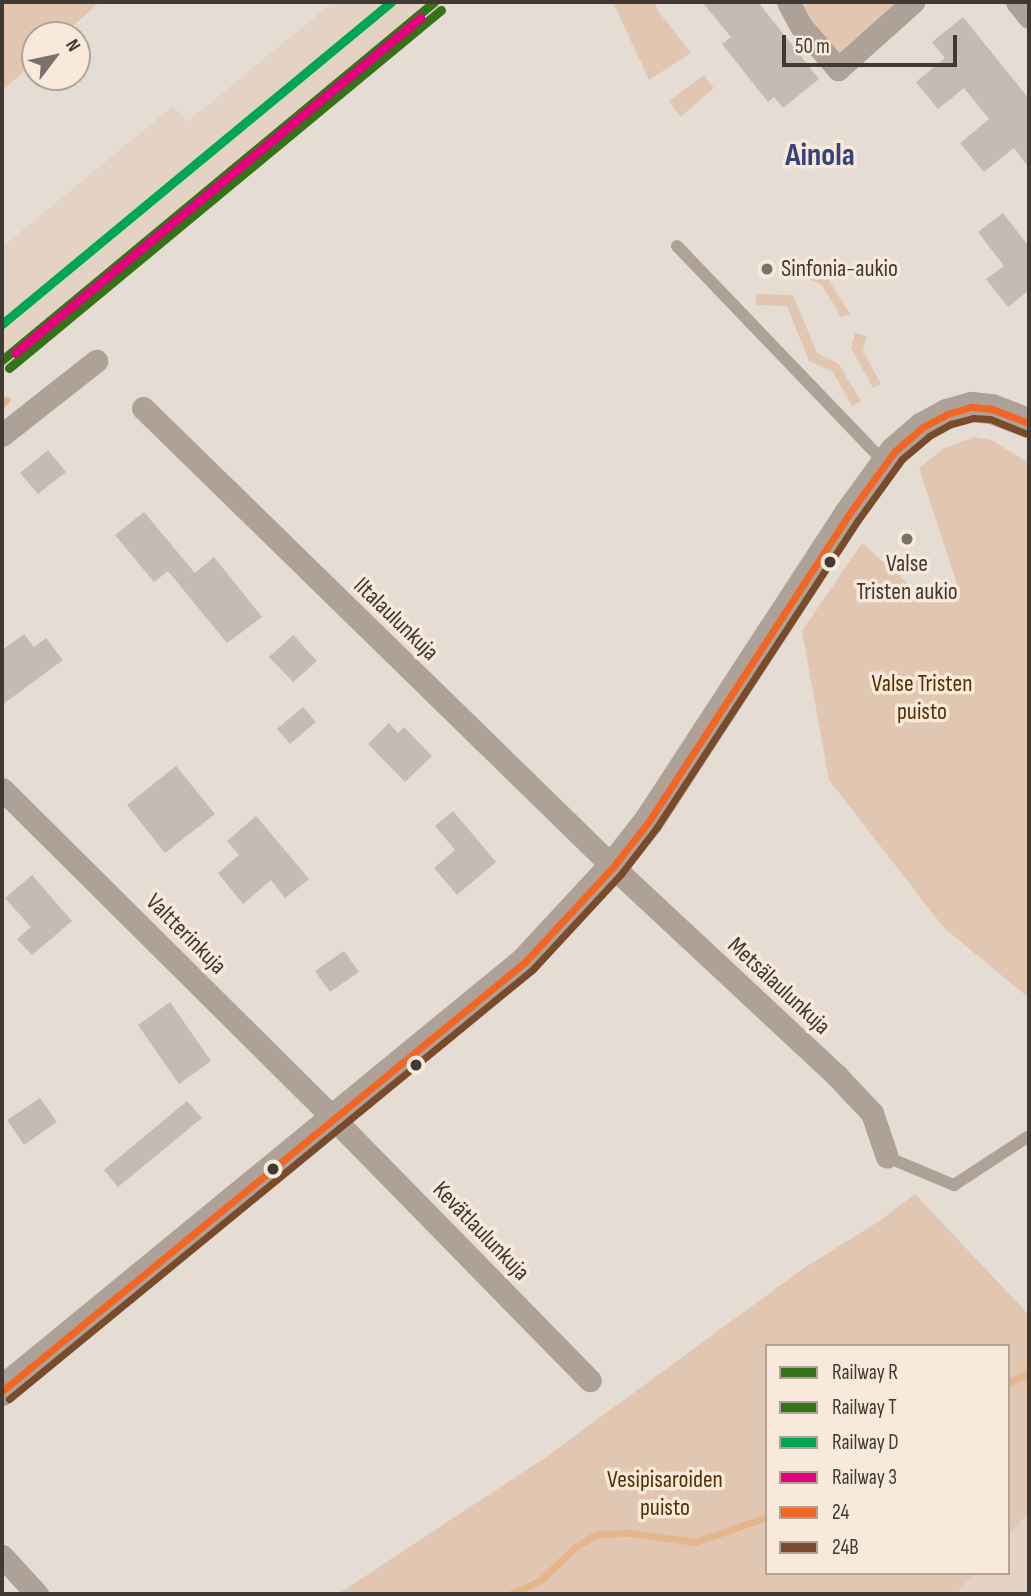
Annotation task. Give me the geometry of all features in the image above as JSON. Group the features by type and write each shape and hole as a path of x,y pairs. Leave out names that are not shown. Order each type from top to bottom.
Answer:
{"street":[{"path":"788,2 800,26 838,69 912,2"},
{"path":"1017,2 1029,17"},
{"path":"2,435 96,361"},
{"path":"2,1391 525,962 613,867 678,778 849,514 885,464 923,427 947,414 972,407 1027,416"},
{"name":"Iltalaulunkuja","path":"143,408 613,867"},
{"name":"Valtterinkuja","path":"2,789 334,1118"},
{"name":"Metsälaulunkuja","path":"613,867 837,1076 872,1113 887,1157"},
{"name":"Kevätlaulunkuja","path":"334,1118 590,1380"},
{"path":"2,1556 37,1594"}],"lane":[{"path":"677,246 885,464"},
{"path":"887,1157 954,1185 1029,1136"}],"shaded area":[{"path":"333,2 451,2 2,376 2,247 173,106 187,122"},
{"path":"1029,1513 1029,1594 956,1594 973,1575 1010,1575 1010,1534"}],"green space":[{"path":"2,2 100,2 79,21 21,21 21,74 2,91"},
{"path":"613,2 655,2 658,11 691,53 649,80"},
{"path":"800,2 897,2 839,57 809,20"},
{"path":"704,75 714,88 681,117 669,101"},
{"path":"798,264 827,277 850,314 841,317 822,285 797,274"},
{"path":"756,294 793,295 817,353 839,364 861,401 852,406 833,372 809,361 787,306 756,305"},
{"path":"855,333 867,336 863,351 881,384 873,388 851,348"},
{"name":"Valse Tristen puisto","path":"974,437 991,440 1029,463 1029,998 944,928 829,780 802,631 862,543 915,590 957,584 919,468 943,449"},
{"name":"Vesipisaroiden puisto","path":"915,1194 1029,1315 1029,1513 1010,1534 1010,1344 765,1344 765,1575 973,1575 956,1594 338,1594 546,1457 804,1268 878,1222"}],"building":[{"path":"702,2 758,2 819,79 783,108 774,97 768,102 722,44 731,37"},
{"path":"963,17 1029,99 1029,168 1014,148 984,172 960,143 989,119 964,88 938,109 916,82 945,58 932,42"},
{"path":"1003,213 1029,247 1029,290 1008,307 986,279 1004,266 978,232"},
{"path":"48,450 66,472 38,494 20,473"},
{"path":"144,512 195,573 214,557 262,617 227,643 168,571 154,582 115,535"},
{"path":"24,634 34,647 46,638 63,660 2,705 2,650"},
{"path":"293,635 317,661 293,682 269,657"},
{"path":"303,707 316,722 290,744 277,729"},
{"path":"389,723 398,733 404,727 432,756 405,782 368,744"},
{"path":"176,766 215,814 165,853 127,805"},
{"path":"453,811 496,862 457,895 434,868 455,850 435,826"},
{"path":"256,816 309,879 285,898 271,880 243,904 218,873 239,855 227,841"},
{"path":"32,875 72,921 32,955 17,939 31,927 5,898"},
{"path":"344,951 359,972 330,992 315,971"},
{"path":"170,1002 211,1061 179,1084 138,1025"},
{"path":"40,1098 57,1122 24,1145 7,1120"},
{"path":"187,1101 202,1118 118,1187 104,1170"}],"waterway":[{"path":"2,404 6,400"},
{"path":"1010,1382 1029,1373"},
{"path":"511,1594 541,1580 574,1548 597,1534 631,1533 695,1542 765,1518"}],"rail line":[{"name":"D","path":"2,324 391,2"},
{"name":"R","path":"2,360 434,2"},
{"name":"T","path":"9,368 441,10"},
{"name":"3","path":"15,353 420,18"}],"transit line":[{"name":"24","path":"2,1391 525,962 613,867 649,821 849,514 894,452 923,427 947,414 972,407 992,409 1029,423"},
{"name":"24B","path":"9,1399 533,969 621,874 657,827 858,520 902,459 929,436 951,424 973,418 990,419 1025,433"}],"place":[{"name":"Sinfonia-aukio","path":"767,269"},
{"name":"Valse Tristen aukio","path":"907,539"}],"district":[{"name":"Ainola","path":"820,156"}]}
